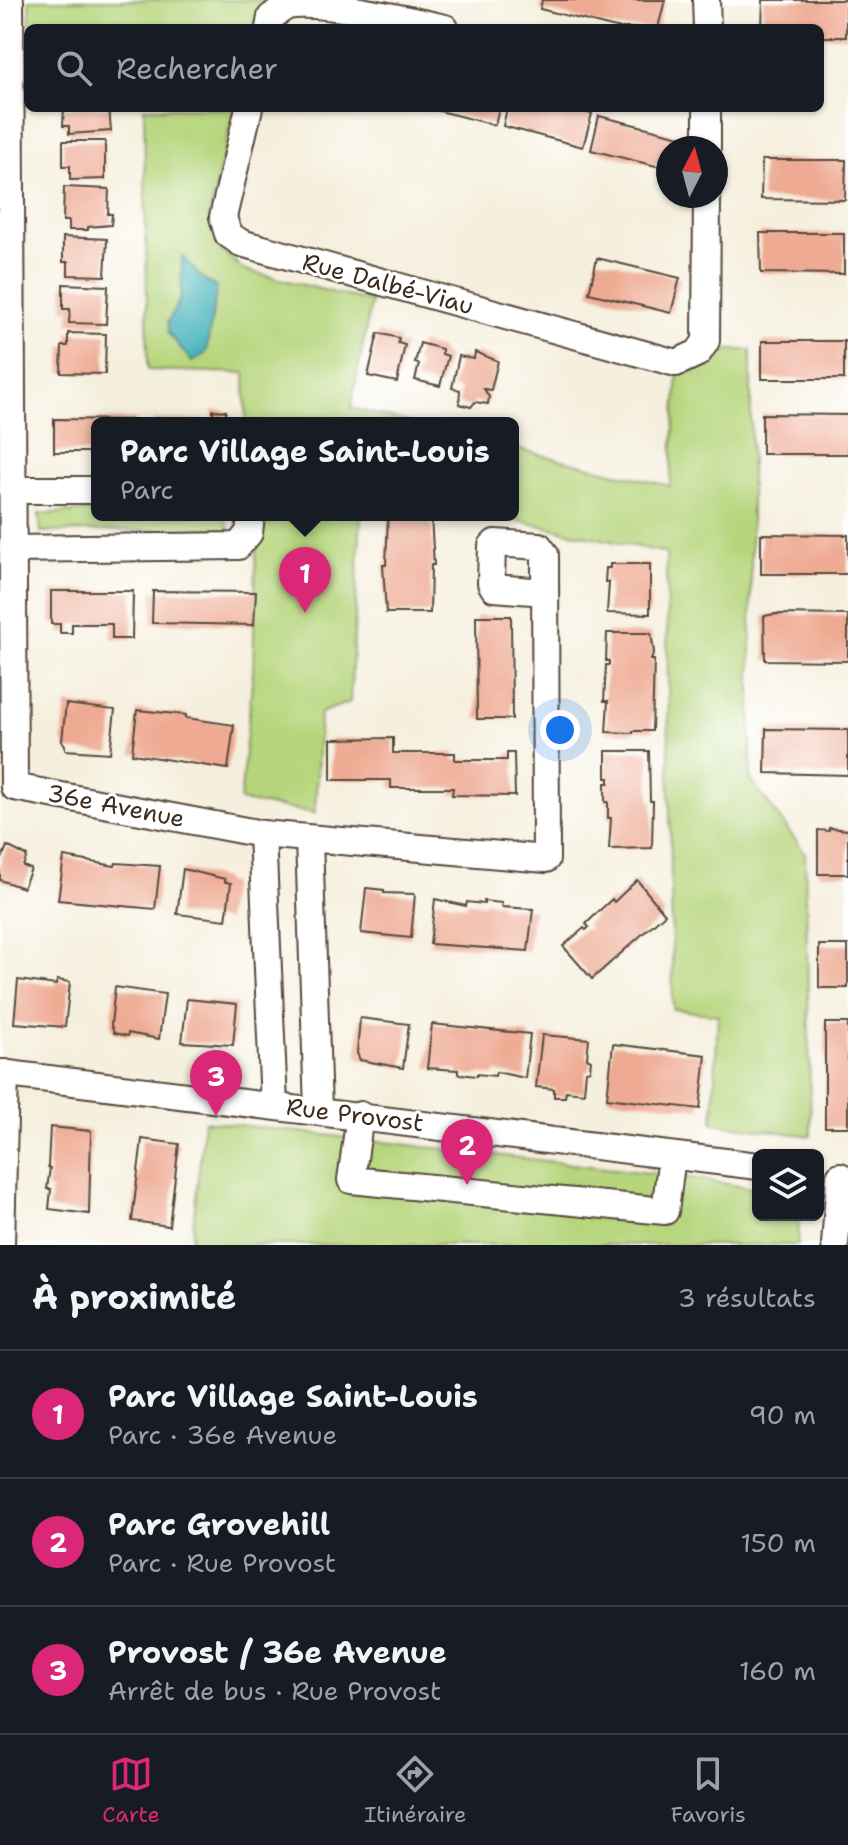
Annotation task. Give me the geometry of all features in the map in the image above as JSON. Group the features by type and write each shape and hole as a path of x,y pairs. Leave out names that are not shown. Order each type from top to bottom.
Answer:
{"street":[{"name":"36e Avenue","path":"10,0 14,787 262,834 546,859 545,592"},
{"path":"706,0 707,24"},
{"path":"270,24 271,17 287,6 351,3 430,24"},
{"name":"Rue Dalbé-Viau","path":"248,112 223,217 228,234 241,243 676,363 698,353 706,341 707,208"},
{"path":"707,112 707,136"},
{"path":"12,490 91,490"},
{"path":"12,549 238,546 249,533 250,521"},
{"path":"262,834 274,1105"},
{"path":"309,839 318,1111"},
{"path":"1,1245 2,1073"},
{"name":"Rue Provost","path":"2,1073 752,1165"},
{"path":"360,1115 351,1180 665,1211 672,1156"},
{"path":"835,1175 839,1235"}],"green space":[{"path":"29,0 273,0 255,24 30,24"},
{"path":"144,112 233,112 209,218 221,250 244,270 371,302 351,408 387,417 246,417 245,373 148,370"},
{"path":"728,350 751,350 751,780 805,853 811,1136 713,1123 718,1015 673,1009 666,553 519,521 519,449 670,486 678,373 699,369"},
{"path":"91,511 91,521 226,521 229,529 41,532 39,514"},
{"path":"257,521 361,521 350,702 320,713 315,813 240,801 253,673"},
{"path":"204,1121 684,1177 752,1188 752,1221 799,1221 798,1245 191,1245"}],"water":[{"path":"182,256 201,277 217,288 206,353 192,362 168,333 168,322 181,297"}],"building":[{"path":"542,0 665,0 659,24 600,24 540,9"},
{"path":"763,0 846,0 846,37 824,37 824,24 762,24"},
{"path":"64,112 109,112 111,131 69,134 69,126 63,126"},
{"path":"444,112 498,112 495,125"},
{"path":"506,112 592,114 583,147 503,126"},
{"path":"599,116 680,136 656,136 656,166 591,150"},
{"path":"63,141 105,141 105,179 70,180 70,166 63,166"},
{"path":"762,160 846,160 845,200 761,199"},
{"path":"64,187 109,189 111,225 69,230 69,221 63,221"},
{"path":"760,233 844,233 844,274 761,273"},
{"path":"63,237 107,239 105,276 68,275 68,262 63,262"},
{"path":"597,258 680,278 671,313 589,293"},
{"path":"63,284 108,286 106,324 69,323 70,309 63,309"},
{"path":"68,333 106,334 105,374 61,373 62,346 68,346"},
{"path":"378,333 399,338 398,343 405,345 397,382 368,376"},
{"path":"762,341 844,341 844,379 762,379"},
{"path":"420,343 442,349 442,354 448,356 440,386 415,380"},
{"path":"475,352 498,361 491,390 484,389 489,397 488,404 475,402 471,407 459,404 460,390 452,388 459,356 474,359"},
{"path":"213,410 226,411 226,417 213,417"},
{"path":"762,414 848,415 848,454 762,454"},
{"path":"54,419 91,419 91,452 54,452"},
{"path":"388,521 431,521 434,565 431,565 430,613 386,613 383,565 386,565"},
{"path":"761,534 848,535 848,574 761,574"},
{"path":"610,564 650,564 650,614 607,613 609,582 605,582 606,568 610,568"},
{"path":"51,591 133,591 132,639 112,639 112,624 72,624 72,633 60,633 60,624 51,624"},
{"path":"153,591 256,592 254,625 152,623"},
{"path":"848,615 848,661 765,660 764,616"},
{"path":"476,616 511,616 512,719 477,719"},
{"path":"607,633 651,633 654,652 651,660 654,660 652,731 606,732"},
{"path":"66,704 115,710 110,753 65,750 62,741"},
{"path":"137,710 186,715 186,718 234,725 228,769 132,754"},
{"path":"766,729 848,730 848,775 765,773"},
{"path":"393,738 393,753 455,753 455,760 507,760 507,753 514,753 515,796 452,795 453,788 391,788 391,780 331,780 331,739"},
{"path":"606,751 649,751 650,801 653,801 652,848 609,849 611,818 608,818 608,802 605,802 605,783 609,783 609,778 606,778"},
{"path":"829,828 848,830 848,874 818,874 818,830 829,831"},
{"path":"7,846 27,856 23,866 31,869 23,888 0,880 0,863"},
{"path":"64,857 115,866 116,863 160,866 155,909 58,900"},
{"path":"183,869 231,883 226,920 177,914"},
{"path":"637,880 665,914 592,979 563,946 584,928 586,930 589,927 586,924 599,911 612,899 614,902"},
{"path":"366,888 384,890 384,893 415,894 411,938 361,933"},
{"path":"435,899 466,906 467,902 484,904 484,901 502,903 501,907 533,909 528,951 430,944"},
{"path":"819,945 848,945 848,988 819,988"},
{"path":"18,980 56,985 57,980 70,982 65,1027 14,1023"},
{"path":"115,987 165,994 159,1039 114,1033 111,1025"},
{"path":"187,999 237,1004 233,1045 182,1042"},
{"path":"360,1018 409,1024 403,1068 360,1060 357,1053"},
{"path":"825,1023 848,1023 848,1127 825,1127"},
{"path":"432,1024 530,1034 525,1078 496,1072 495,1076 477,1076 458,1074 458,1070 427,1068"},
{"path":"542,1035 589,1039 587,1058 591,1060 590,1070 586,1071 584,1093 566,1091 565,1097 554,1097 554,1089 536,1087"},
{"path":"613,1044 706,1055 700,1109 607,1098"},
{"path":"50,1127 91,1131 89,1214 49,1209"},
{"path":"142,1139 179,1144 169,1226 132,1221"}],"place":[{"name":"Parc Village Saint-Louis","path":"305,613"},
{"name":"Provost / 36e Avenue","path":"216,1116"},
{"name":"Parc Grovehill","path":"467,1185"}]}
